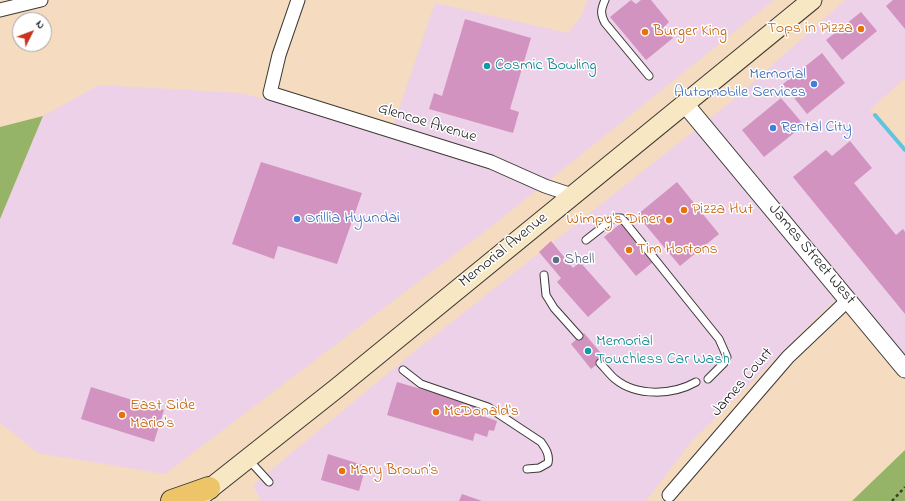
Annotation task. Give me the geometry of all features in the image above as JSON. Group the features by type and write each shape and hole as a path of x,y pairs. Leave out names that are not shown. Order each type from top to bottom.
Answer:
{"highway":[{"path":"172,501 202,495"}],"main road":[{"name":"Memorial Avenue","path":"202,495 366,365 812,0"}],"street":[{"path":"0,10 41,0"},
{"name":"Glencoe Avenue","path":"298,0 279,55 270,94 491,162 545,186 572,195"},
{"name":"James Street West","path":"685,104 905,368"},
{"name":"James Court","path":"669,495 788,357 848,300"}],"lane":[{"path":"605,0 601,9 605,23 649,76"},
{"path":"586,240 614,218 621,218 625,222 719,339 727,357 724,363 708,379"},
{"path":"544,275 546,295 554,308 579,336"},
{"path":"600,363 615,380 648,392 680,390 696,382"},
{"path":"403,370 421,384 488,407 540,442 546,450 549,458 548,463 539,468 528,469"},
{"path":"247,458 269,482"}],"path":[{"path":"892,501 905,487"}],"shaded area":[{"path":"587,0 774,0 492,226 165,474 38,453 0,423 0,219 43,116 99,85 240,93 392,130 435,3 568,33 581,17"},
{"path":"845,0 905,0 905,78 870,110 905,150 905,361 844,291 691,442 646,501 261,501 253,485 415,351 732,101"}],"green space":[{"path":"43,116 0,219 0,127"},
{"path":"905,450 905,501 852,501"}],"building":[{"name":"Burger King","path":"631,0 636,4 641,0 651,0 669,22 664,27 673,38 646,60 610,17"},
{"path":"893,0 905,0 905,29 886,6"},
{"path":"861,12 877,31 842,60 826,40"},
{"name":"Cosmic Bowling","path":"465,19 531,38 510,109 519,112 513,133 429,109 434,93 442,96"},
{"name":"Memorial Automobile Services","path":"822,53 845,83 807,114 783,84"},
{"name":"Rental City","path":"781,98 804,125 764,157 742,130"},
{"path":"850,141 872,168 854,183 896,235 903,229 905,232 905,314 793,177 826,150 832,156"},
{"name":"Orillia Hyundai","path":"261,162 362,193 337,264 278,246 274,259 232,244"},
{"path":"677,182 719,234 680,266 637,215"},
{"name":"Tim Hortons","path":"621,223 653,262 636,276 604,237"},
{"path":"551,241 573,268 580,262 611,297 588,317 557,282 561,278 539,252"},
{"name":"Memorial Touchless Car Wash","path":"584,333 605,358 591,369 571,344"},
{"name":"McDonald's","path":"397,382 485,408 483,416 497,421 494,431 489,430 487,437 475,433 473,441 387,415"},
{"name":"East Side Mario's","path":"91,387 164,410 154,442 81,419"},
{"path":"328,454 366,466 359,491 321,480"},
{"path":"462,494 482,501 459,501"}],"waterway":[{"path":"875,115 905,150"}],"place":[{"name":"Tops in Pizza","path":"861,29"},
{"name":"Burger King","path":"645,32"},
{"name":"Cosmic Bowling","path":"487,66"},
{"name":"Memorial Automobile Services","path":"814,84"},
{"name":"Rental City","path":"773,128"},
{"name":"Pizza Hut","path":"684,210"},
{"name":"Orillia Hyundai","path":"297,219"},
{"name":"Wimpy's Diner","path":"669,220"},
{"name":"Tim Hortons","path":"629,250"},
{"name":"Shell","path":"556,260"},
{"name":"Memorial Touchless Car Wash","path":"588,351"},
{"name":"McDonald's","path":"436,412"},
{"name":"East Side Mario's","path":"122,415"},
{"name":"Mary Brown's","path":"342,471"}]}
